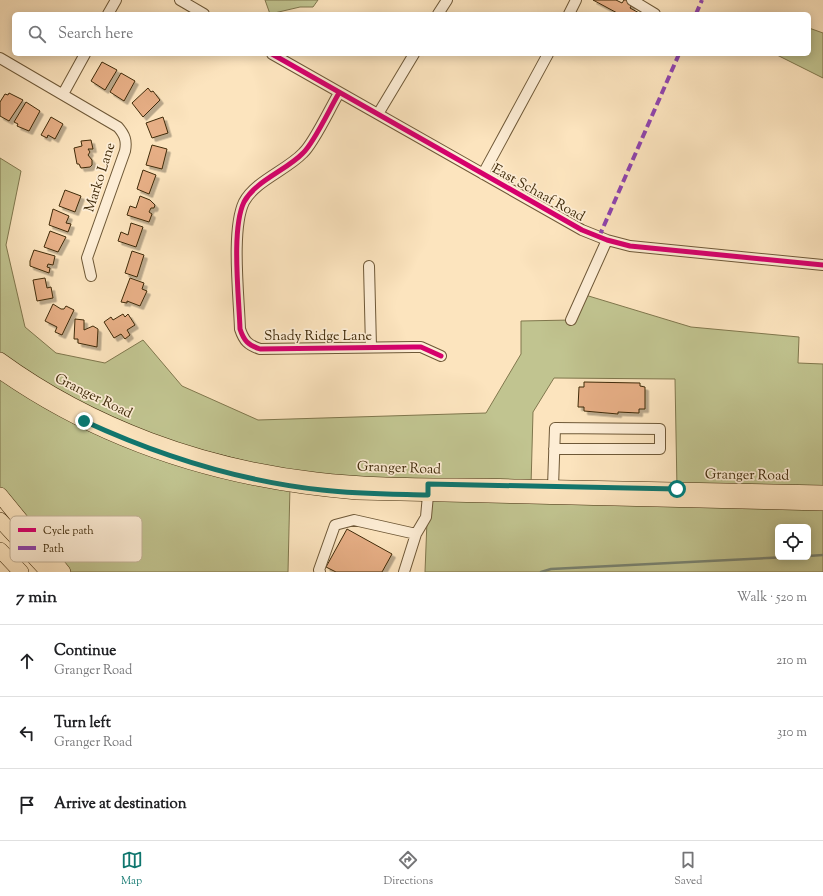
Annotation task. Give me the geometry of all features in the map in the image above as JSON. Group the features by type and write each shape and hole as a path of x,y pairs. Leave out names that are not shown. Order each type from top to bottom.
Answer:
{"highway":[{"path":"0,495 17,516"},
{"path":"0,520 10,531"},
{"path":"0,550 10,560"},
{"path":"11,562 21,572"},
{"path":"39,562 48,572"},
{"path":"55,562 63,572"}],"main road":[{"name":"Granger Road","path":"0,359 36,383 87,411 138,434 198,455 259,470 317,479 428,489 823,504"},
{"name":"Granger Road","path":"0,372 29,391 84,421 122,439 184,462 255,480 290,486 358,493 428,489 553,487 823,492"}],"street":[{"path":"109,12 116,0"},
{"path":"180,0 201,12"},
{"path":"439,12 447,0"},
{"path":"570,12 576,0"},
{"path":"632,0 652,12"},
{"path":"63,94 85,56"},
{"name":"East Schaaf Road","path":"275,56 582,230 607,240 642,248 823,265"},
{"path":"378,114 413,56"},
{"path":"484,174 547,56"},
{"name":"Marko Lane","path":"0,58 118,127 123,133 126,145 86,258 90,276"},
{"name":"Shady Ridge Lane","path":"339,93 305,152 290,166 260,184 245,201 237,225 240,329 246,343 260,349 371,347 421,348 440,356"},
{"path":"571,320 607,240"},
{"path":"369,266 371,347"},
{"path":"553,487 554,428 660,429 660,449 554,449"},
{"path":"404,572 416,534 426,517 428,489"},
{"path":"320,572 319,570 335,525 354,520 416,534"}],"green space":[{"path":"265,0 318,0 313,7 300,7 279,12 269,12"},
{"path":"811,29 823,33 823,78 779,56 811,56"},
{"path":"0,158 21,171 6,245 25,327 56,353 105,363 143,340 182,386 258,420 486,413 521,354 521,321 571,320 582,294 691,327 799,337 798,363 823,364 823,492 677,489 675,379 554,378 533,412 531,486 317,479 138,434 0,359"},
{"path":"0,372 29,391 290,486 288,572 63,572 55,562 142,562 142,516 17,516 0,495"},
{"path":"428,495 823,504 823,572 425,572"}],"building":[{"path":"593,0 616,0 622,3 624,0 627,0 633,3 630,8 637,12 615,12"},
{"path":"102,62 117,70 105,90 91,81"},
{"path":"121,73 135,81 124,101 110,92"},
{"path":"148,88 151,92 153,91 160,100 143,117 132,103"},
{"path":"9,93 23,100 9,121 0,116 0,102 5,94 8,95"},
{"path":"26,102 40,111 29,131 17,126 18,124 14,122"},
{"path":"51,117 63,124 55,139 48,135 47,138 41,135"},
{"path":"163,117 168,133 152,138 146,123"},
{"path":"91,140 93,149 88,149 90,152 88,155 92,160 92,165 90,167 81,168 79,164 77,164 74,148 82,146 81,141"},
{"path":"152,145 167,149 162,169 146,165"},
{"path":"143,170 156,175 149,194 137,189"},
{"path":"65,190 81,196 75,212 59,206"},
{"path":"140,196 150,200 155,205 149,212 152,214 149,222 127,215 130,206 136,208"},
{"path":"53,209 69,216 66,223 71,224 68,232 49,225"},
{"path":"131,223 143,227 136,247 118,241 121,232 128,235"},
{"path":"50,231 66,237 58,252 44,247"},
{"path":"34,250 55,256 53,265 48,264 47,267 50,268 49,273 30,266 30,261"},
{"path":"132,251 144,255 137,277 125,273"},
{"path":"45,278 47,288 51,287 53,298 37,301 33,280"},
{"path":"130,278 144,283 142,289 147,291 140,306 127,301 127,303 121,302"},
{"path":"53,304 61,309 64,309 66,306 74,310 62,335 55,332 57,327 45,321"},
{"path":"123,314 125,317 128,314 135,325 127,330 130,335 125,339 121,334 114,338 104,322 111,317 113,320"},
{"path":"75,319 84,320 84,330 93,326 98,329 97,347 78,343 78,339 74,339"},
{"path":"584,382 640,383 640,386 645,387 645,409 639,409 639,413 618,412 618,414 584,411 584,407 578,407 579,387 584,387"},
{"path":"347,529 392,554 382,572 336,572 326,567"}],"waterway":[{"path":"811,556 823,555"},
{"path":"541,572 551,569 775,558"}],"marked path":[{"path":"697,12 702,0"},
{"path":"599,237 678,56"}],"cycle path":[{"path":"276,56 582,230 607,240 630,246 823,265"},
{"path":"339,93 317,134 303,153 289,165 263,182 244,202 240,214 237,246 237,282 240,329 245,340 252,346 260,349 421,347 441,356"}],"route":[{"path":"84,421 122,439 184,462 255,480 322,490 358,493 428,495 428,484 677,489"}]}
